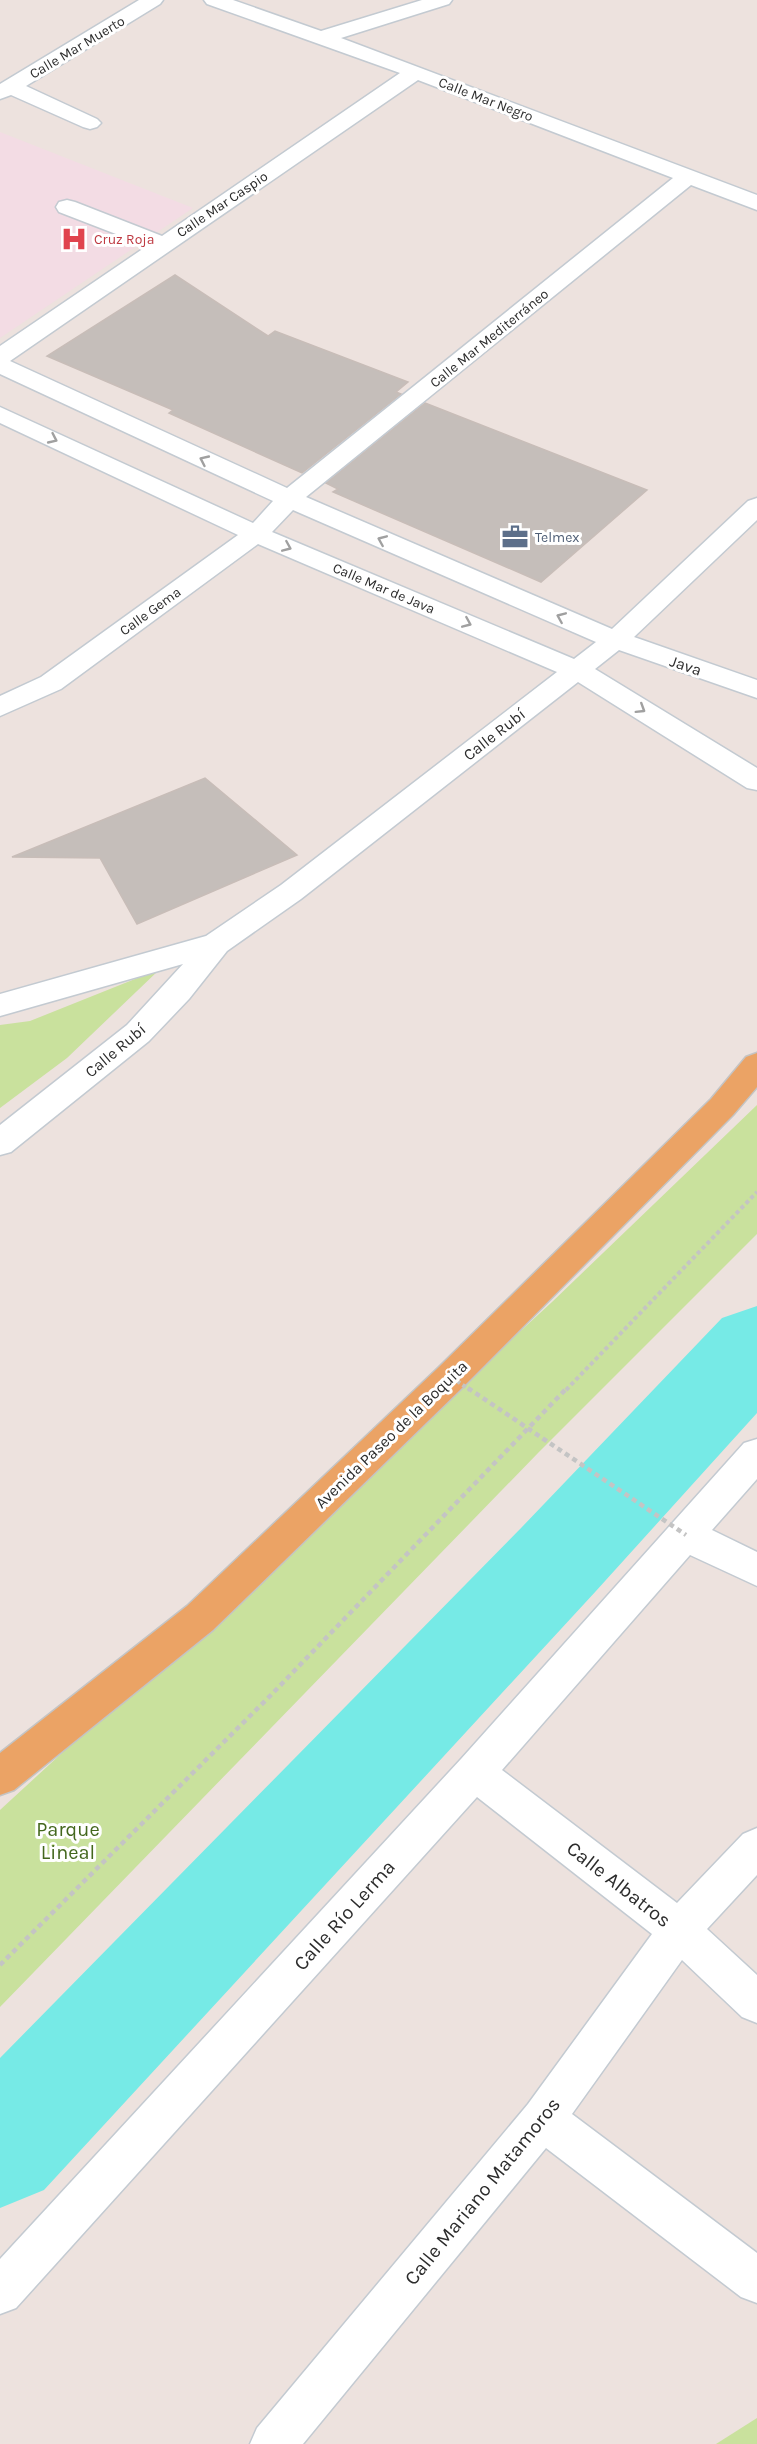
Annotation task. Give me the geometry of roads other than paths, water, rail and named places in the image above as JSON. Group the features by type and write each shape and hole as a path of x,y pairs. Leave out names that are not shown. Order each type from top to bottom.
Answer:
{"main road":[{"name":"Avenida Paseo de la Boquita","path":"0,1777 200,1618 451,1377 722,1107 757,1065"}],"street":[{"name":"Calle Mar Muerto","path":"5,90 153,0"},
{"name":"Calle Mar Negro","path":"214,0 416,72 757,203"},
{"path":"321,38 442,0"},
{"name":"Calle Mar Caspio","path":"0,357 416,72"},
{"path":"5,90 90,123"},
{"name":"Calle Mar Mediterráneo","path":"289,499 688,177"},
{"path":"67,207 163,244"},
{"path":"0,365 289,499 615,640"},
{"name":"Calle Mar de Java","path":"0,414 256,534 577,670 757,781"},
{"name":"Calle Gema","path":"0,706 51,683 256,534 289,499"},
{"name":"Calle Rubí","path":"0,1143 138,1033 178,991 216,944 300,885 615,640 757,506"},
{"name":"Java","path":"615,640 757,689"},
{"name":"Calle Rubí","path":"0,1005 216,944"},
{"name":"Calle Río Lerma","path":"0,2292 475,1772 757,1454"},
{"path":"686,1535 757,1570"},
{"name":"Calle Albatros","path":"475,1772 679,1930 757,2003"},
{"path":"679,1930 757,1847"},
{"name":"Calle Mariano Matamoros","path":"273,2444 543,2119 679,1930"},
{"path":"543,2119 757,2281"}],"waterway":[{"path":"0,2146 559,1559 757,1346"}],"place":[{"name":"Cruz Roja","path":"74,239"},
{"name":"Telmex","path":"515,537"}],"park label":[{"name":"Parque Lineal","path":"68,1840"}]}
